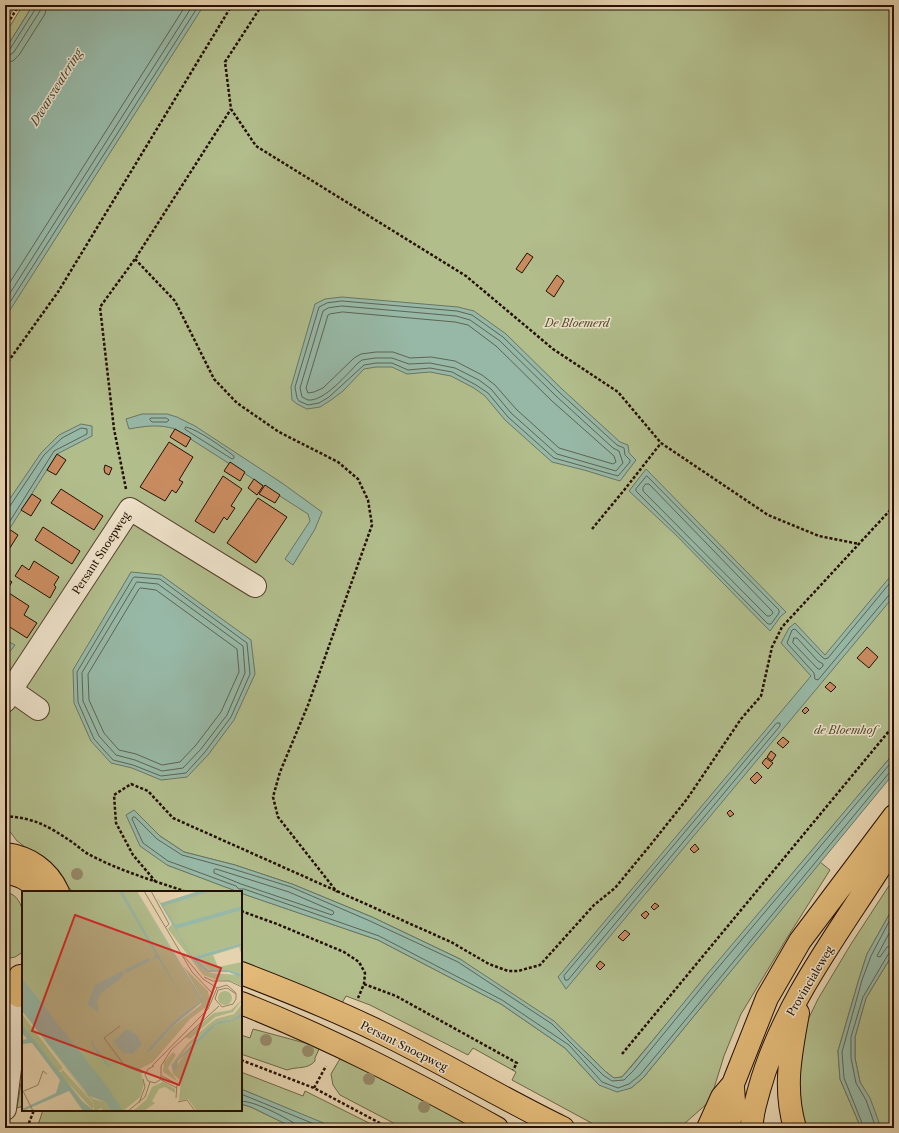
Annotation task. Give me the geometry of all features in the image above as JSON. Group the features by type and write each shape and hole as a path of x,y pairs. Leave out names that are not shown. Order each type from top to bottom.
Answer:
{"main road":[{"path":"708,1128 722,1097 733,1084 767,998 800,941 894,816"},
{"name":"Provincialeweg","path":"752,1128 751,1120 763,1076 779,1035 802,990 894,845"},
{"path":"5,854 15,855 37,865 47,874 58,891"},
{"path":"5,872 17,874 28,880 38,891"},
{"name":"Persant Snoepweg","path":"242,973 289,992 380,1032 512,1103 563,1128"},
{"path":"795,1128 790,1111 788,1079 789,1062 802,990"},
{"path":"242,1003 368,1059 497,1128"},
{"path":"728,1128 734,1101 733,1084"}],"street":[{"name":"Persant Snoepweg","path":"8,696 130,509 255,586"},
{"path":"8,696 38,708"},
{"path":"5,1109 16,986"}],"path":[{"path":"5,28 19,5"},
{"path":"5,366 58,292 232,5"},
{"path":"262,5 225,62 231,109 256,146 466,276 553,349 618,392 661,443 768,515 819,536 859,544"},
{"path":"130,509 114,428 100,306 135,260 231,109"},
{"path":"135,260 175,301 214,379 237,403 279,432 338,462 358,479 368,500 372,525 308,704 280,772 273,797 278,817 337,893"},
{"path":"592,530 661,443"},
{"path":"156,882 133,855 116,823 114,795 131,784 148,792 172,818 337,893 451,942 489,964 508,971 518,971 540,965 594,905 614,888 687,799 741,720 761,696 772,647 782,627 894,506"},
{"path":"622,1054 894,725"},
{"path":"5,816 21,817 33,820 48,827 90,855 121,870 184,891"},
{"path":"242,911 277,924 344,952 359,962 365,973 364,984 358,999"},
{"path":"364,984 396,996 517,1063 513,1070"},
{"path":"242,1060 314,1088 389,1128"},
{"path":"314,1088 326,1066"},
{"path":"27,1128 34,1111"}],"green space":[{"path":"5,5 16,5 5,22"},
{"path":"23,5 33,5 5,50 5,34"},
{"name":"De Bloemerd","path":"203,5 894,5 894,753 622,1077 614,1078 587,1053 460,959 372,917 292,884 235,865 184,852 160,836 134,810 167,865 237,891 72,891 44,861 17,841 8,829 5,829 5,316"},
{"path":"820,862 830,870 741,1014 724,1056 710,1101 684,1124 674,1128 602,1128 512,1080 516,1072 473,1048 468,1055 370,1005 346,996 342,1003 242,961 242,893 378,940 501,1004 565,1048 599,1085 631,1088 643,1078"},
{"path":"894,878 894,906 867,954 838,1051 840,1079 861,1128 804,1128 795,1083 805,1026 818,999 851,944"},
{"path":"5,892 13,895 18,900 22,908 22,953 15,957 5,959"},
{"path":"894,952 894,1128 881,1128 860,1082 855,1058 855,1037 866,998"},
{"path":"253,1029 320,1047 315,1061 312,1064 306,1067 287,1070 242,1054 242,1035 250,1038"},
{"path":"341,1057 395,1084 475,1128 403,1128 340,1095 333,1085 331,1074"},
{"path":"242,1072 303,1096 305,1091 379,1128 333,1128 242,1089"},
{"path":"22,1076 22,1106 17,1108"},
{"path":"242,1104 251,1107 294,1128 37,1128 43,1111 242,1111"}],"water":[{"name":"Dwarswatering","path":"33,5 204,5 5,318 5,50"},
{"path":"342,297 458,307 474,311 506,334 563,390 620,442 628,445 629,453 636,460 620,481 552,462 505,420 485,396 474,388 451,376 430,372 407,374 392,367 364,369 343,391 320,407 307,409 297,404 292,400 291,387 315,304 325,299"},
{"path":"142,414 167,414 195,426 282,483 322,512 315,529 293,565 285,559 310,521 308,514 175,429 164,426 152,426 129,429 126,419"},
{"path":"81,424 92,426 92,436 57,454 5,536 5,506 41,453 59,435"},
{"path":"646,469 786,612 781,616 770,631 675,534 629,491"},
{"path":"131,572 161,575 251,640 255,674 234,720 208,755 187,777 161,780 132,768 111,763 91,741 74,703 73,670"},
{"path":"894,572 894,596 566,989 558,977 811,676 781,643 789,628 795,623 825,655"},
{"path":"5,640 15,645 8,654 5,652"},
{"path":"894,753 894,773 643,1078 631,1088 617,1092 599,1085 565,1048 501,1004 378,940 249,896 242,893 242,891 236,891 167,865 140,846 126,815 134,810 160,836 184,852 235,865 292,884 372,917 460,959 554,1021 614,1078 622,1077 631,1067 708,973"},
{"path":"894,906 894,952 866,998 855,1037 855,1058 860,1082 870,1098 881,1128 861,1128 840,1079 838,1051 867,954"},
{"path":"242,1089 333,1128 294,1128 251,1107 242,1104"}],"building":[{"path":"527,253 533,257 522,273 516,269"},
{"path":"557,275 564,281 554,297 546,291"},
{"path":"175,429 191,438 186,447 170,437"},
{"path":"169,442 193,457 179,480 183,482 176,493 172,490 165,501 140,487"},
{"path":"57,454 66,460 56,475 47,470"},
{"path":"230,462 245,472 240,481 224,471"},
{"path":"105,465 112,468 109,475 105,473"},
{"path":"223,476 242,489 231,506 235,508 227,520 224,517 214,533 195,521"},
{"path":"254,479 263,486 257,495 248,488"},
{"path":"265,485 280,495 275,503 259,494"},
{"path":"61,489 103,516 94,530 51,503"},
{"path":"32,494 41,500 31,516 21,510"},
{"path":"258,498 287,517 256,563 227,543"},
{"path":"43,527 80,551 72,564 35,540"},
{"path":"9,529 18,535 8,551 5,549 5,536"},
{"path":"5,552 9,555 5,561"},
{"path":"34,561 59,577 54,585 56,587 50,598 15,576 22,565 29,570"},
{"path":"6,578 12,582 8,588 5,587"},
{"path":"9,593 29,606 24,615 37,623 27,638 5,624 5,600"},
{"path":"867,647 878,657 869,668 857,658"},
{"path":"830,682 836,687 831,692 825,687"},
{"path":"806,707 809,710 805,714 802,711"},
{"path":"783,737 789,742 783,748 777,743"},
{"path":"771,751 776,755 772,761 767,757"},
{"path":"766,758 773,763 768,769 762,763"},
{"path":"757,772 762,777 755,784 750,779"},
{"path":"730,810 734,814 730,817 727,813"},
{"path":"695,844 699,849 694,853 690,849"},
{"path":"655,903 659,906 654,910 651,907"},
{"path":"646,911 649,914 645,919 641,915"},
{"path":"625,930 630,934 623,941 618,937"},
{"path":"600,961 605,965 600,970 596,966"}],"park label":[{"name":"de Bloemhof","path":"845,730"}]}
